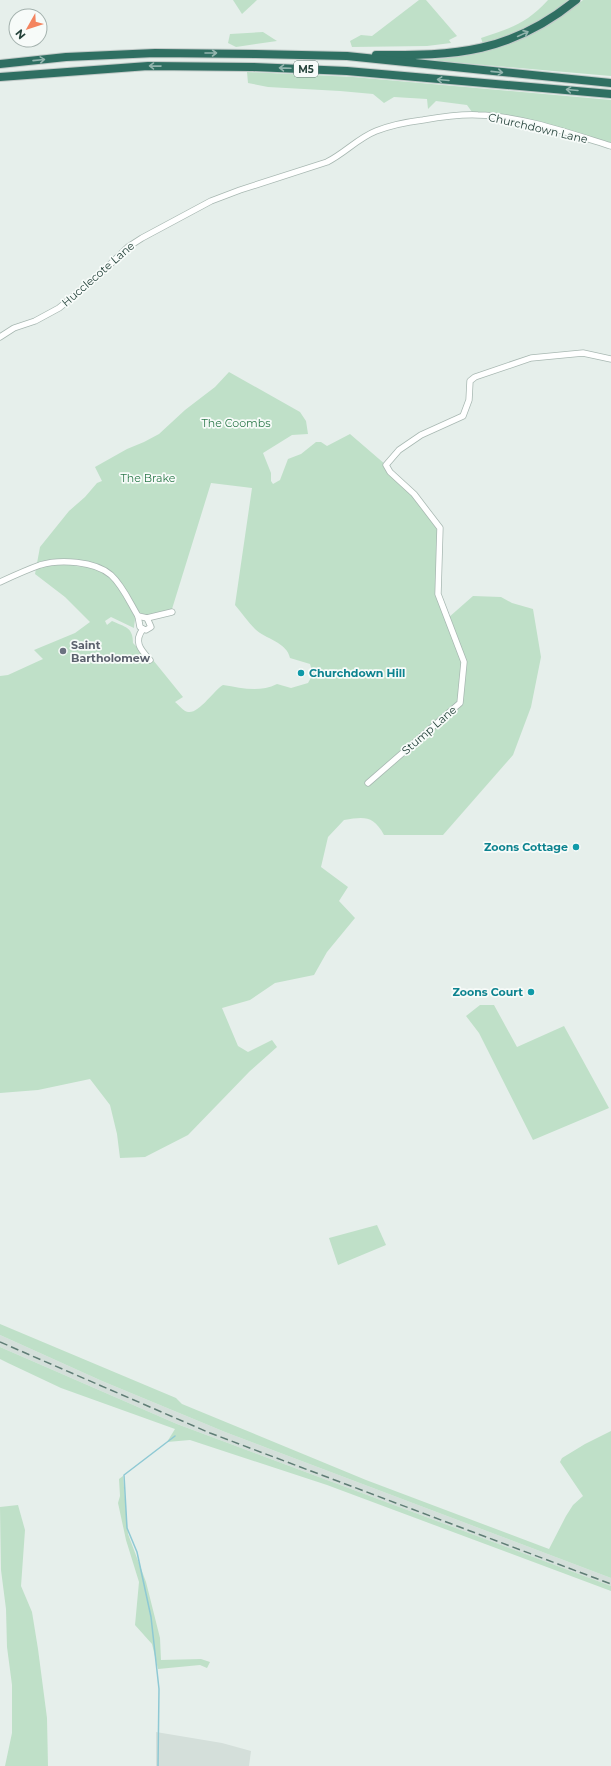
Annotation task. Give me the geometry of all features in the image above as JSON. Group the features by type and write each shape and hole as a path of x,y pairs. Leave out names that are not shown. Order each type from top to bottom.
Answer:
{"highway":[{"name":"M5","path":"0,64 66,57 155,53 429,56 480,48 510,39 537,26 576,0"},
{"name":"M5","path":"347,56 611,83"},
{"name":"M5","path":"0,77 148,66 253,67 347,71 611,94"}],"street":[{"name":"Churchdown Lane","path":"240,190 328,162 340,156 367,135 377,130 415,121 456,115 496,116 557,130 611,146"},
{"name":"Hucclecote Lane","path":"0,337 14,328 35,321 59,308 97,277 128,247 142,238 211,201 240,190"},
{"name":"Stump Lane","path":"368,783 460,703 464,662 438,594 440,528 414,494 390,472 386,465 399,450 421,435 463,416 469,400 470,381 475,377 531,358 582,353 611,359"},
{"path":"0,582 41,565 71,562 100,567 112,576 121,587 138,616 140,626 143,629"},
{"path":"138,616 147,618 172,612"},
{"path":"147,618 151,627 146,630 143,629 138,635 138,646 150,660"}],"shaded area":[{"path":"0,1335 102,1381 225,1432 611,1578 611,1586 177,1424 0,1347"},
{"path":"156,1732 222,1743 251,1751 249,1766 156,1766"}],"green space":[{"path":"233,0 257,0 242,14"},
{"path":"419,0 426,0 457,36 449,40 451,43 427,46 352,47 350,41 361,35 372,36"},
{"path":"548,0 568,0 559,8 539,21 506,36 483,44 481,38 518,24 532,15"},
{"path":"583,0 611,0 611,76 428,60 450,58 491,50 510,43 547,25 565,14"},
{"path":"263,32 277,41 236,47 228,43 230,34"},
{"path":"247,72 353,77 611,100 611,143 472,112 467,105 436,101 428,109 427,99 394,97 384,103 373,94 268,87 248,83"},
{"path":"229,372 300,412 306,421 308,434 292,435 263,453 271,473 271,481 273,484 280,480 288,459 301,454 316,442 321,442 327,446 350,434 386,465 414,494 440,528 438,594 448,618 473,596 501,597 512,603 533,609 541,657 531,707 513,755 443,835 384,835 380,828 372,821 357,818 344,820 328,837 321,867 348,887 339,901 355,918 327,952 314,975 275,983 250,1000 222,1008 238,1046 248,1052 272,1040 277,1047 250,1071 188,1135 145,1157 120,1158 117,1134 110,1105 90,1079 38,1090 0,1093 0,676 8,675 43,659 34,650 75,633 90,622 65,597 35,574 40,547 69,511 85,497 97,483 102,481 95,467 127,449 159,434 185,410 215,387","holes":["211,483 252,488 235,605 255,629 285,648 290,658 310,664 313,674 308,683 291,688 277,684 270,687 257,689 223,685 202,706 192,712 188,712 175,702 183,697 153,660 148,659 133,643 133,638 130,631 124,626 112,621 107,625 105,621 111,617 134,628 134,612 121,591 105,572 97,568 75,566 73,561 99,565 109,572 138,613 149,615 172,609"]},
{"path":"480,1005 494,1005 517,1047 564,1026 609,1108 533,1140 479,1033 466,1016"},
{"path":"377,1225 386,1245 338,1265 329,1238"},
{"path":"0,1324 176,1398 182,1404 366,1480 549,1549 573,1505 583,1496 560,1462 562,1458 611,1431 611,1578 225,1432 102,1381 0,1335"},
{"path":"0,1347 177,1424 611,1586 611,1591 327,1485 190,1440 167,1442 175,1429 61,1388 0,1359"},
{"path":"123,1476 128,1534 146,1582 160,1638 161,1660 201,1659 210,1662 207,1668 200,1665 158,1669 152,1644 135,1625 139,1582 126,1540 118,1503 120,1496 119,1479"},
{"path":"18,1505 25,1530 21,1586 32,1612 38,1649 47,1718 48,1766 5,1766 12,1733 12,1685 7,1647 6,1609 1,1570 0,1507"}],"waterway":[{"path":"158,1766 159,1689 151,1617 137,1552 127,1528 124,1475 175,1436"}],"railway":[{"path":"0,1342 210,1433 611,1584"}],"place":[{"name":"Saint Bartholomew","path":"63,651"},
{"name":"Churchdown Hill","path":"301,673"},
{"name":"Zoons Cottage","path":"576,847"},
{"name":"Zoons Court","path":"531,992"}],"park label":[{"name":"The Coombs","path":"236,423"},
{"name":"The Brake","path":"148,478"}]}
